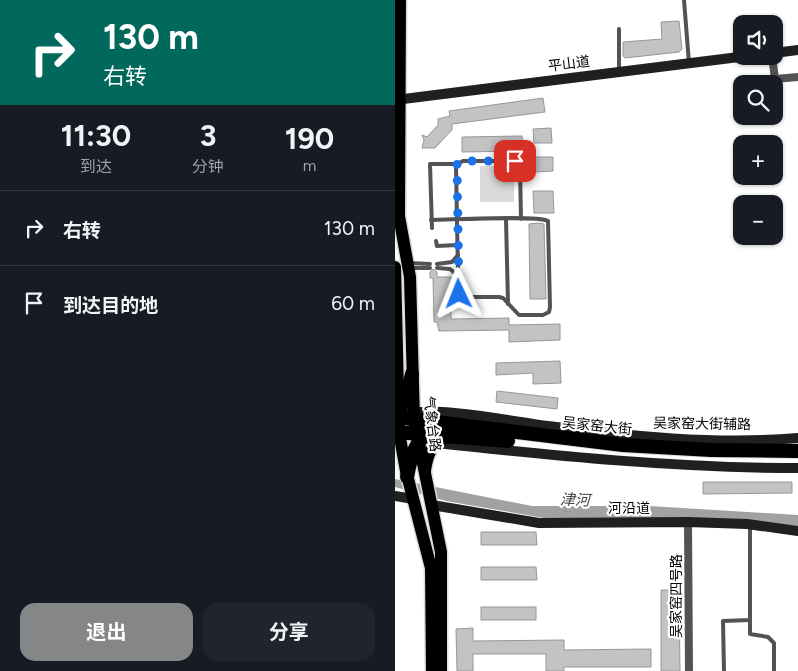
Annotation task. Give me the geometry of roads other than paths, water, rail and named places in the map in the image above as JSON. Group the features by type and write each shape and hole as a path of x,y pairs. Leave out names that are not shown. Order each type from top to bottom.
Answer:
{"highway":[{"path":"396,416 406,398 412,374"},
{"name":"吴家窑大街","path":"396,416 421,432 461,437 662,448 798,451"},
{"name":"吴家窑大街","path":"397,432 501,431 550,441 675,456 798,458"},
{"path":"407,477 421,432"}],"main road":[{"name":"气象台路","path":"400,0 397,100 399,216 409,266 412,374 421,432 425,476 441,552 441,671"},
{"path":"395,267 397,432 431,568 432,671"},
{"path":"396,372 421,432 428,455 425,476"}],"street":[{"path":"783,53 798,50"},
{"name":"平山道","path":"397,100 733,58"},
{"path":"774,65 775,79 798,77"},
{"name":"吴家窑大街辅路","path":"421,432 441,412 637,436 739,440 798,438"},
{"path":"421,432 641,463 798,468"},
{"path":"395,496 412,498"},
{"name":"河沿道","path":"431,502 539,523 688,522 750,525 798,532"},
{"name":"吴家窑四号路","path":"688,522 689,671"}],"lane":[{"path":"684,0 689,63"},
{"path":"619,29 619,72"},
{"path":"431,228 430,164 457,164 463,161 517,161 520,166 521,219"},
{"path":"431,220 457,220 507,219 544,219 549,223 549,312 543,315 519,315 499,298 462,297 459,294 457,245 457,220 457,164"},
{"path":"507,219 508,304"},
{"path":"436,240 437,246 457,245"},
{"path":"458,255 452,262 437,266 453,270 458,276"},
{"path":"409,266 430,266"},
{"path":"750,525 750,634 768,637 774,643 774,671"},
{"path":"724,671 723,620 750,620"}],"water label":[{"name":"津河","path":"575,500"}]}
